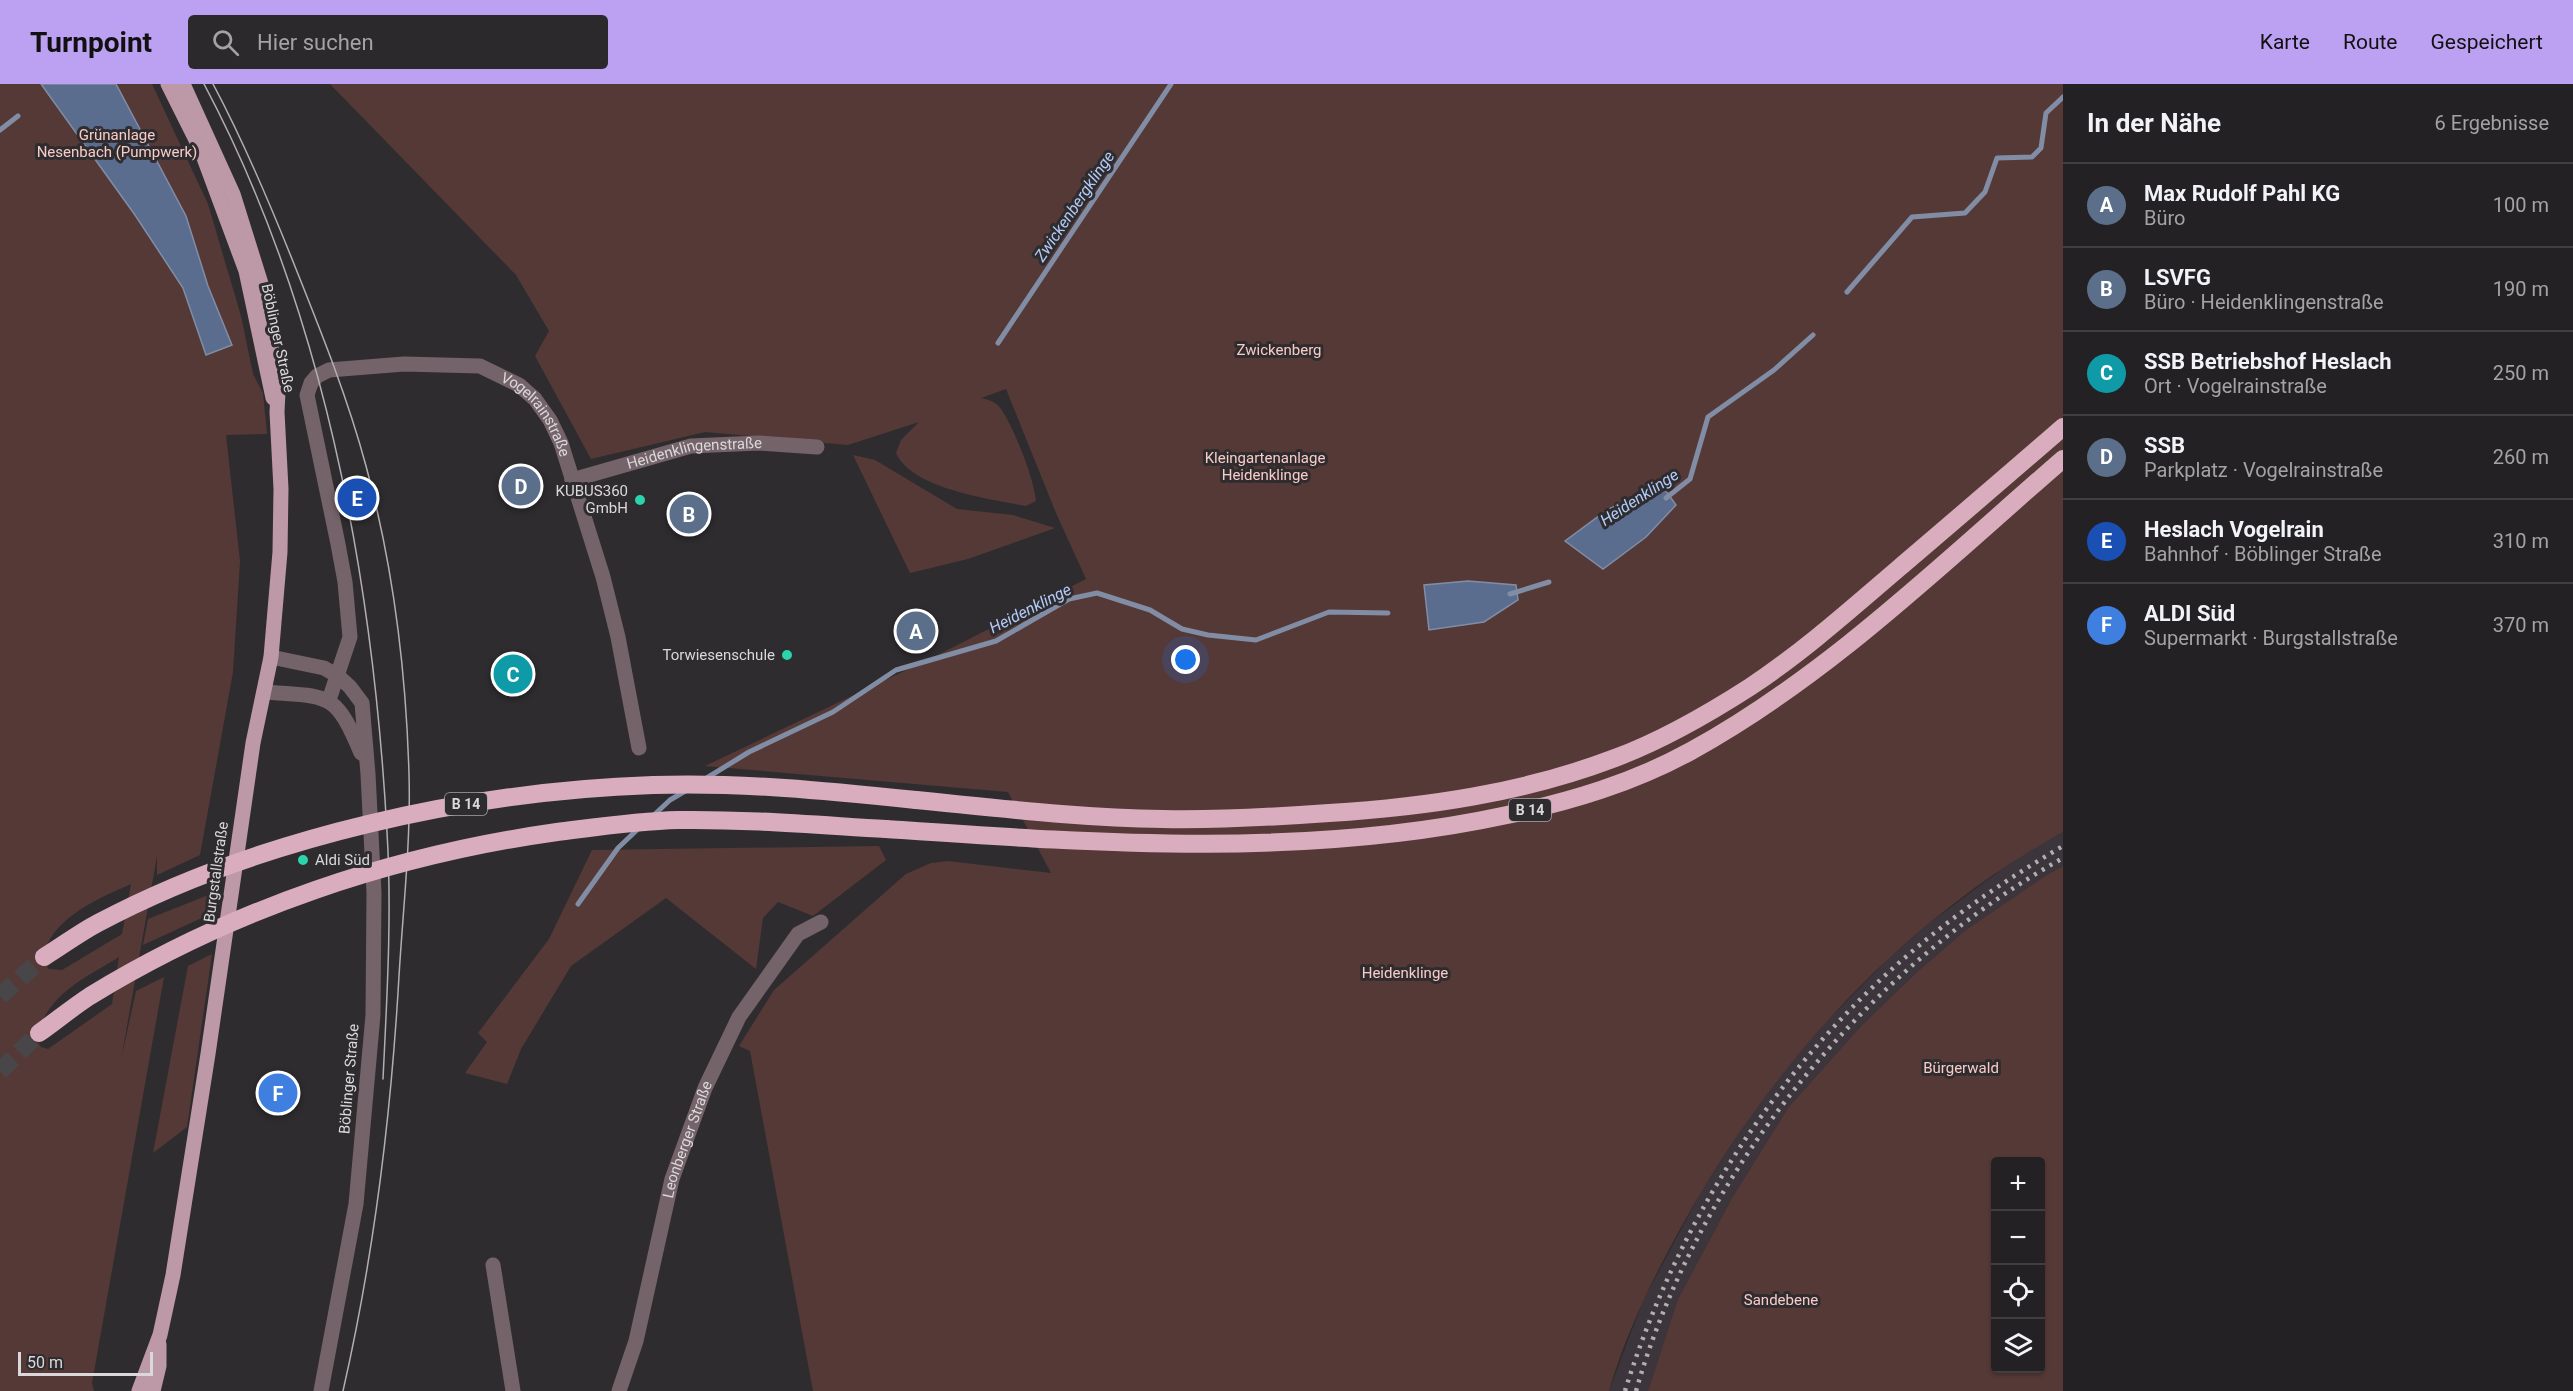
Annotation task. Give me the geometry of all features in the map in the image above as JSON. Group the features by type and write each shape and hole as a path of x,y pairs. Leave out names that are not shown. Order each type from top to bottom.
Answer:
{"highway":[{"name":"B 14","path":"44,957 96,924 182,884 256,857 333,833 426,811 510,797 584,789 655,785 742,786 1058,814 1162,819 1258,818 1422,805 1522,787 1616,758 1676,729 1748,688 1787,661 1835,622 2063,427"},
{"name":"B 14","path":"39,1034 88,997 163,955 213,931 331,885 429,855 527,836 601,826 678,820 1059,841 1283,842 1426,831 1570,801 1628,782 1689,752 1770,703 1846,646 2063,459"}],"main road":[{"name":"Böblinger Straße","path":"168,84 201,150 246,271 266,373 277,412"},
{"name":"Böblinger Straße","path":"183,84 233,194 263,287 275,338 279,371 277,412"},
{"name":"Burgstallstraße","path":"139,1391 160,1335 173,1275 253,743 271,657 278,575 281,489 277,412"},
{"name":"Burgstallstraße","path":"153,1391 159,1366 160,1335"}],"street":[{"name":"Vogelrainstraße","path":"348,367 404,364 480,366 519,385 536,399 561,443 603,577 616,627 639,748"},
{"name":"Böblinger Straße","path":"348,367 329,370 317,376 310,383 307,395 345,582 350,637 329,700 342,711 349,723 366,767"},
{"name":"Heidenklingenstraße","path":"572,480 692,446 759,443 818,447"},
{"name":"Böblinger Straße","path":"271,657 324,668 338,676 362,703 374,893 373,1015 356,1204 321,1391"},
{"path":"264,692 329,700"},
{"name":"Leonberger Straße","path":"619,1391 636,1341 672,1179 705,1088 739,1017 798,934 821,922"},
{"path":"493,1265 513,1391"}],"shaded area":[{"path":"2063,832 2063,866 1966,930 1917,972 1861,1026 1788,1108 1732,1198 1678,1299 1648,1391 1609,1391 1643,1301 1702,1190 1754,1110 1794,1058 1888,959 1928,924 2023,854"}],"green space":[{"name":"Grünanlage Nesenbach (Pumpwerk)","path":"0,84 152,84 208,204 241,316 253,374 263,393 267,434 226,435 240,561 233,672 200,855 157,875 157,856 121,1060 136,991 164,977 92,1383 94,1391 0,1391","holes":["131,884 122,934 62,970 49,969 43,963 46,948 53,935 75,913","119,957 112,1004 48,1049 41,1047 36,1039 41,1023 58,999 68,989"]},
{"name":"Heidenklinge","path":"330,84 2063,84 2063,832 2003,868 1947,909 1893,954 1797,1055 1755,1111 1716,1169 1680,1229 1640,1308 1609,1391 813,1391 750,1051 739,1046 774,990 906,874 931,863 948,861 1051,873 1008,792 705,766 934,657 1086,579 1056,513 1006,389 981,398 999,407 1017,440 1032,480 1036,501 1026,506 973,496 935,484 905,465 896,453 901,440 919,422 848,445 705,432 591,459 535,356 549,331 516,275"},
{"path":"853,455 875,460 957,509 1013,515 1055,528 968,559 910,573"},
{"path":"879,846 886,860 813,916 778,902 763,918 756,969 666,898 571,966 521,1049 507,1084 465,1073 487,1042 478,1033 549,939 592,850"},
{"path":"2063,866 2063,1391 1648,1391 1678,1299 1732,1198 1788,1108 1861,1026 1917,972 1966,930"},
{"path":"221,890 219,910 143,945 148,919"},
{"path":"212,954 187,1127 153,1153 188,966"}],"water":[{"path":"41,84 116,84 186,216 208,286 232,345 206,355 183,288 135,215"},
{"path":"1649,490 1666,491 1676,505 1646,537 1603,569 1565,541 1607,510"},
{"path":"1468,581 1516,585 1518,600 1484,622 1429,630 1424,585"}],"waterway":[{"name":"Zwickenbergklinge","path":"998,343 1171,84"},
{"name":"Heidenklinge","path":"1847,292 1912,217 1965,213 1985,192 1997,158 2032,157 2041,148 2046,113 2063,97"},
{"path":"0,130 18,116"},
{"name":"Heidenklinge","path":"1666,498 1690,479 1708,417 1774,370 1813,335"},
{"name":"Heidenklinge","path":"1510,594 1549,582"},
{"name":"Heidenklinge","path":"705,779 749,752 833,712 896,670 996,641 1069,599 1097,593 1150,610 1182,629 1208,635 1256,640 1329,612 1388,613"},
{"name":"Heidenklinge","path":"654,815 670,800 687,790"},
{"name":"Heidenklinge","path":"578,904 618,848 640,827"}],"tunnel":[{"path":"0,996 44,957"},
{"path":"0,1071 39,1033"}],"tram line":[{"path":"204,84 246,171 281,261 311,353 335,448 355,544 380,736 387,832 389,925 383,1079"},
{"path":"213,84 247,152 277,222 325,342 351,416 384,541 405,696 409,799 408,850 396,1028 380,1185 364,1288 343,1391"}],"railway":[{"path":"1625,1391 1647,1327 1674,1265 1705,1204 1741,1146 1780,1091 1824,1038 1871,989 1921,944 1990,892 2063,846"},
{"path":"1636,1391 1664,1310 1701,1231 1746,1156 1799,1084 1857,1018 1921,957 1990,904 2063,858"}],"place":[{"name":"SSB","path":"521,486"},
{"name":"Heslach Vogelrain","path":"357,498"},
{"name":"KUBUS360 GmbH","path":"640,500"},
{"name":"LSVFG","path":"689,514"},
{"name":"Max Rudolf Pahl KG","path":"916,631"},
{"name":"Torwiesenschule","path":"787,655"},
{"name":"SSB Betriebshof Heslach","path":"513,674"},
{"name":"Aldi Süd","path":"303,860"},
{"name":"ALDI Süd","path":"278,1093"}],"park label":[{"name":"Zwickenberg","path":"1279,350"},
{"name":"Kleingartenanlage Heidenklinge","path":"1265,466"},
{"name":"Bürgerwald","path":"1961,1068"},
{"name":"Sandebene","path":"1781,1300"}]}
